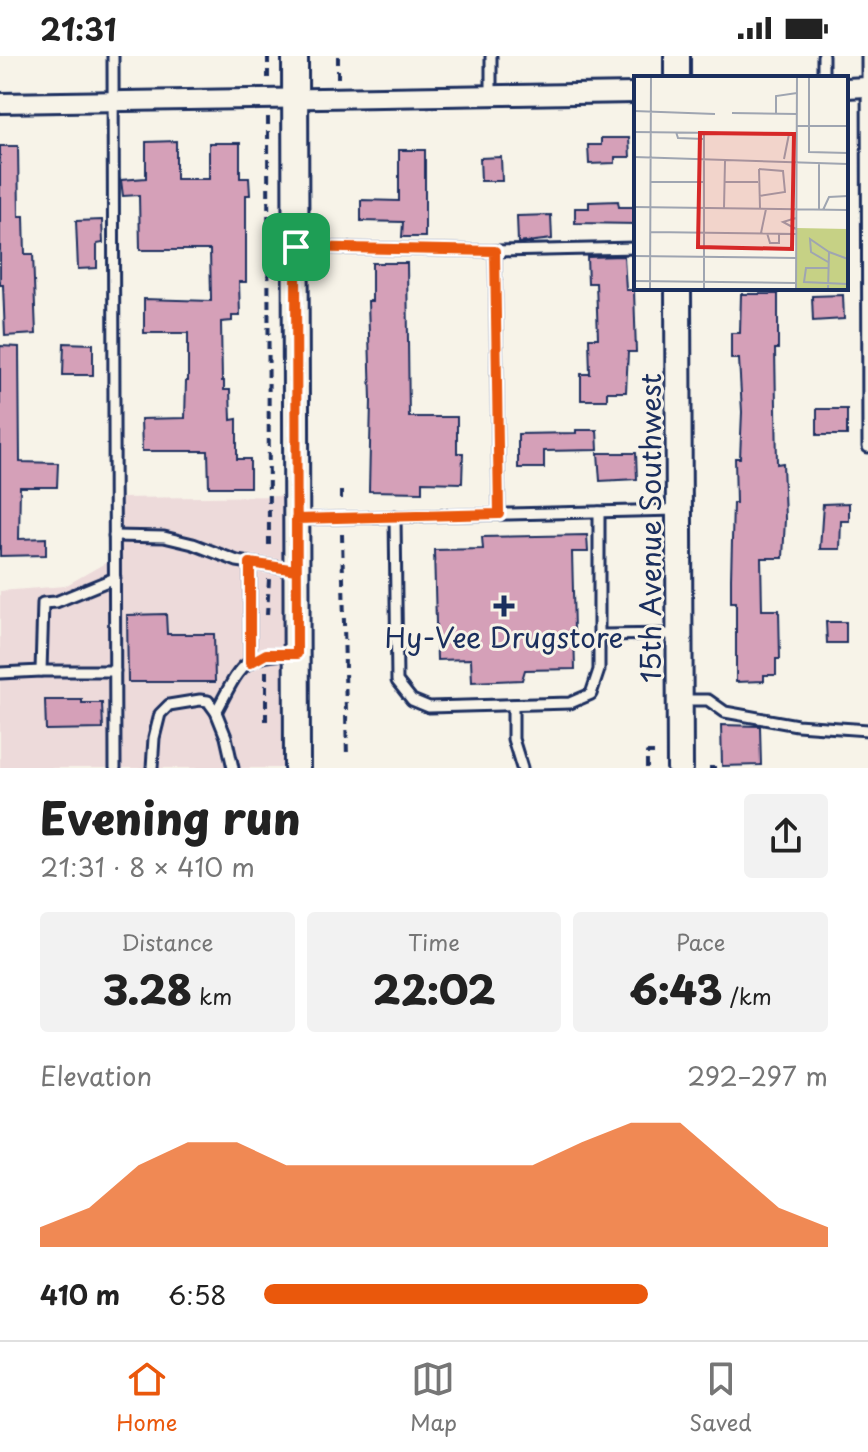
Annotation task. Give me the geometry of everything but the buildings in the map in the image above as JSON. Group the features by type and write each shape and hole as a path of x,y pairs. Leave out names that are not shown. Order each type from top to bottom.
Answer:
{"main road":[{"path":"295,56 297,768"},
{"name":"15th Avenue Southwest","path":"678,290 680,768"}],"street":[{"path":"0,103 634,93"}],"lane":[{"path":"113,56 115,768"},
{"path":"491,56 491,95"},
{"path":"867,56 868,447"},
{"path":"296,247 495,251 634,248"},
{"path":"495,251 499,514"},
{"path":"296,519 679,510"},
{"path":"395,516 397,681 412,700 429,707 570,703 591,694 599,670 599,512"},
{"path":"114,536 164,537 250,563 296,570"},
{"path":"250,563 250,663"},
{"path":"41,671 43,603 56,602 115,578"},
{"path":"599,635 680,634"},
{"path":"216,712 237,671 266,654 297,654"},
{"path":"0,673 115,671"},
{"path":"152,768 154,738 160,714 169,705 200,700 208,701 216,712 233,768"},
{"path":"680,700 708,700 725,712 797,725 868,730"},
{"path":"513,705 513,739 522,768"}],"path":[{"path":"268,56 268,78"},
{"path":"266,727 269,566 268,117"},
{"path":"341,491 347,758"},
{"path":"647,768 647,753 660,753"},
{"path":"709,768 716,768"}],"shaded area":[{"path":"296,496 297,768 0,768 0,591 65,586 114,558 118,498"}],"place":[{"name":"Hy-Vee Drugstore","path":"504,606"}],"route":[{"path":"296,247 296,570 297,654 266,654 250,663 250,563 296,570 296,519 499,514 495,251 296,247"}]}
